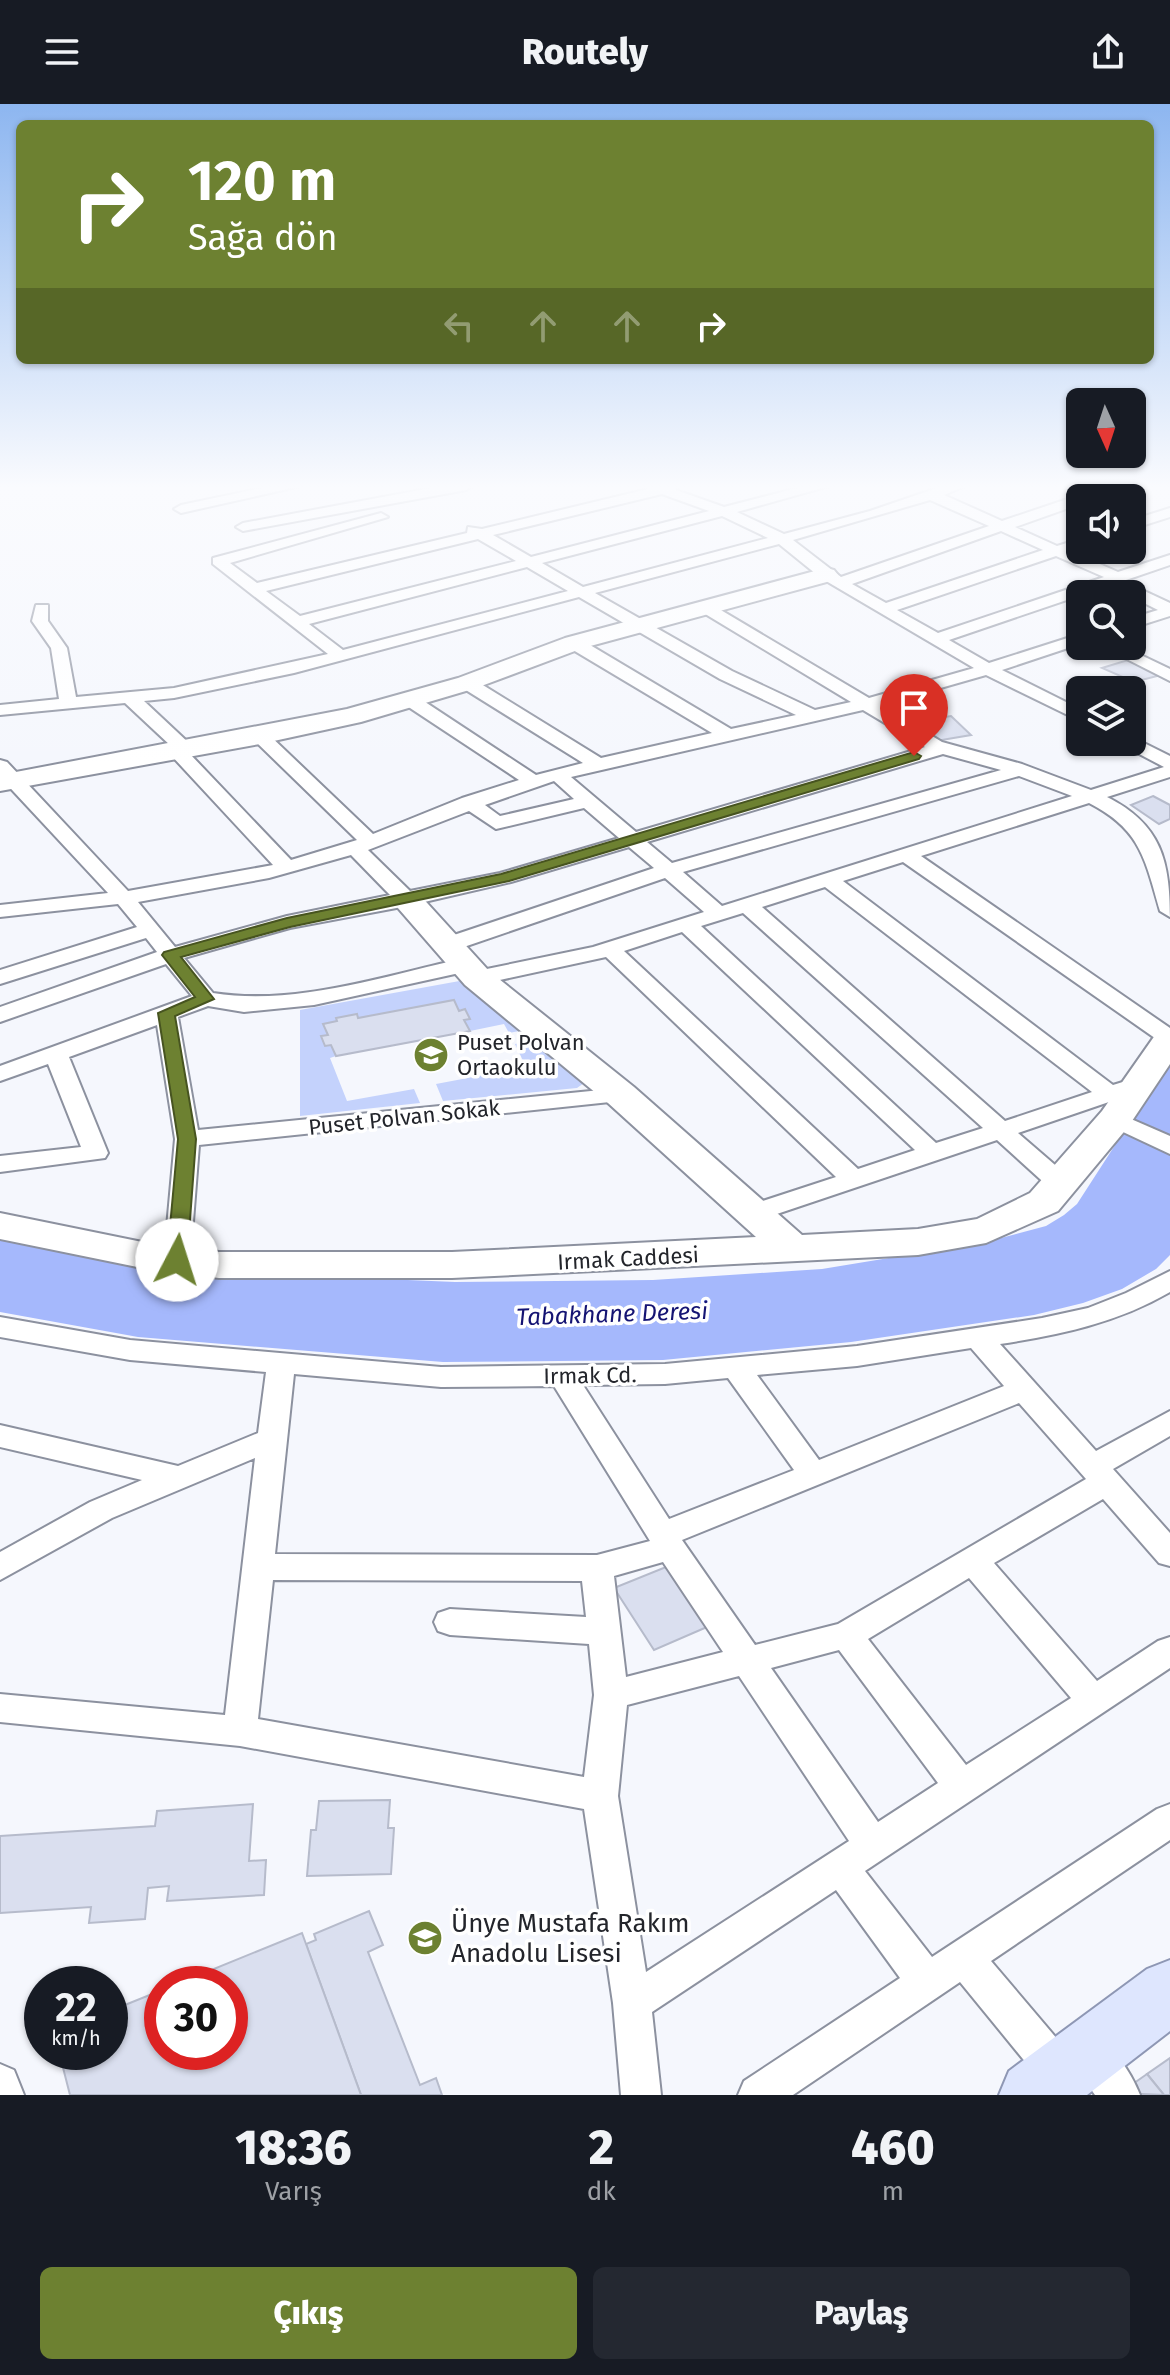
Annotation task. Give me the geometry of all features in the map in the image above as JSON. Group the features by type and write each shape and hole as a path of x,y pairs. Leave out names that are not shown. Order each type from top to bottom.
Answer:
{"main road":[{"path":"1076,2079 1170,1991"}],"street":[{"path":"240,579 341,656"},
{"path":"253,589 294,579"},
{"path":"296,622 459,579"},
{"path":"557,579 726,675 811,715"},
{"path":"0,710 174,693 341,656 632,579"},
{"path":"4,777 260,736 410,700 637,624 703,606 832,579 986,668 1066,709"},
{"path":"884,609 973,579"},
{"path":"936,639 1113,579 1170,610"},
{"path":"703,606 942,748 1020,770 1090,796 1122,812 1142,833 1166,884 1170,911"},
{"path":"42,608 40,621 59,648 69,704"},
{"path":"1146,618 1170,610"},
{"path":"574,643 728,735"},
{"path":"0,911 198,887 286,867 362,845 469,802 558,775 868,704 1066,643"},
{"path":"1137,660 1170,676"},
{"path":"467,683 599,765"},
{"path":"130,698 286,867"},
{"path":"410,700 534,782"},
{"path":"260,736 362,845 463,962 621,1095 794,1249"},
{"path":"0,1015 170,955 287,922 504,878 942,748"},
{"path":"1146,750 1170,763"},
{"path":"463,962 669,870 1020,770"},
{"path":"0,1074 206,999 244,1005 314,998 463,962 610,949 1170,771"},
{"path":"558,775 720,915"},
{"path":"4,777 124,898 206,999"},
{"path":"469,802 496,823 589,801"},
{"path":"906,855 1170,1038"},
{"path":"829,880 1121,1099 1170,1146"},
{"path":"748,906 1060,1183"},
{"path":"687,925 932,1153"},
{"path":"0,977 150,930"},
{"path":"610,949 853,1179"},
{"path":"166,1013 187,1139 177,1260"},
{"name":"Irmak Caddesi","path":"0,1226 177,1260 219,1265 452,1265 918,1242 986,1230 1044,1202 1170,1038"},
{"path":"0,1164 96,1153 56,1054"},
{"name":"Puset Polvan Sokak","path":"187,1139 621,1095"},
{"path":"753,1213 1000,1130 1121,1099"},
{"name":"Irmak Cd.","path":"0,1327 130,1350 441,1377 665,1374 857,1356 1042,1328 1094,1316 1136,1300 1168,1283"},
{"path":"978,1338 1170,1554"},
{"path":"240,1731 281,1363"},
{"path":"736,1368 813,1474"},
{"path":"562,1375 666,1542 873,1846"},
{"path":"259,1567 597,1568 666,1542 813,1474 1023,1390"},
{"path":"611,1695 846,1635 973,1560 1099,1475 1170,1422"},
{"path":"0,1436 181,1478"},
{"path":"0,1567 101,1510 273,1439"},
{"path":"973,1560 1094,1701"},
{"path":"597,1568 611,1695 600,1796 632,2003 641,2095"},
{"path":"450,1622 604,1632"},
{"path":"846,1635 962,1787"},
{"path":"632,2003 1170,1651"},
{"path":"0,1708 240,1731 600,1796"},
{"path":"758,2095 1170,1820"},
{"path":"840,1867 927,1982"},
{"path":"964,1957 1076,2079"},
{"path":"0,2084 4,2095"}],"shaded area":[{"path":"465,980 529,1029 509,1033 504,1024 470,1031 464,1020 470,1018 465,1010 459,1011 454,1000 358,1018 356,1014 336,1018 337,1021 324,1024 328,1035 322,1036 336,1056 330,1058 347,1101 414,1089 420,1103 300,1116 300,1010"},
{"path":"541,1039 587,1081 577,1088 443,1101 436,1084 526,1067 515,1044"}],"water":[{"name":"Tabakhane Deresi","path":"1170,1060 1170,1255 1156,1269 1122,1289 1034,1315 851,1342 663,1360 443,1362 138,1337 0,1312 0,1239 172,1270 455,1282 653,1280 822,1269 986,1242 1046,1226 1077,1204"}],"building":[{"path":"1128,660 1161,675 1146,679 1146,676 1120,676 1102,668"},
{"path":"951,716 971,735 936,741 916,722"},
{"path":"1153,796 1170,805 1170,819 1159,824 1131,805"},
{"path":"454,1000 459,1011 465,1009 470,1019 464,1020 470,1031 336,1056 331,1045 325,1046 321,1036 328,1035 323,1024 337,1021 336,1018 357,1014 358,1018"},
{"path":"666,1567 707,1627 654,1650 614,1588"},
{"path":"390,1800 388,1828 394,1828 391,1874 307,1876 311,1830 316,1830 319,1801"},
{"path":"253,1804 249,1861 266,1860 264,1895 167,1901 169,1886 148,1888 145,1919 89,1923 91,1907 0,1913 0,1836 155,1826 157,1811"},
{"path":"369,1911 383,1945 368,1952 420,2085 436,2078 442,2095 361,2095 306,1944 316,1940 314,1934"},
{"path":"302,1933 361,2095 70,2095 64,2070 128,2070 128,2004 144,1997 144,2070 248,2070 248,1966 221,1966"},
{"path":"1170,2058 1170,2095 1164,2095 1147,2074"},
{"path":"1147,2074 1164,2095 1120,2093"}],"place":[{"name":"Puset Polvan Ortaokulu","path":"431,1055"},
{"name":"Ünye Mustafa Rakım Anadolu Lisesi","path":"425,1938"}],"route":[{"path":"177,1260 187,1139 166,1013 206,999 170,955 287,922 504,878 914,756"}]}
